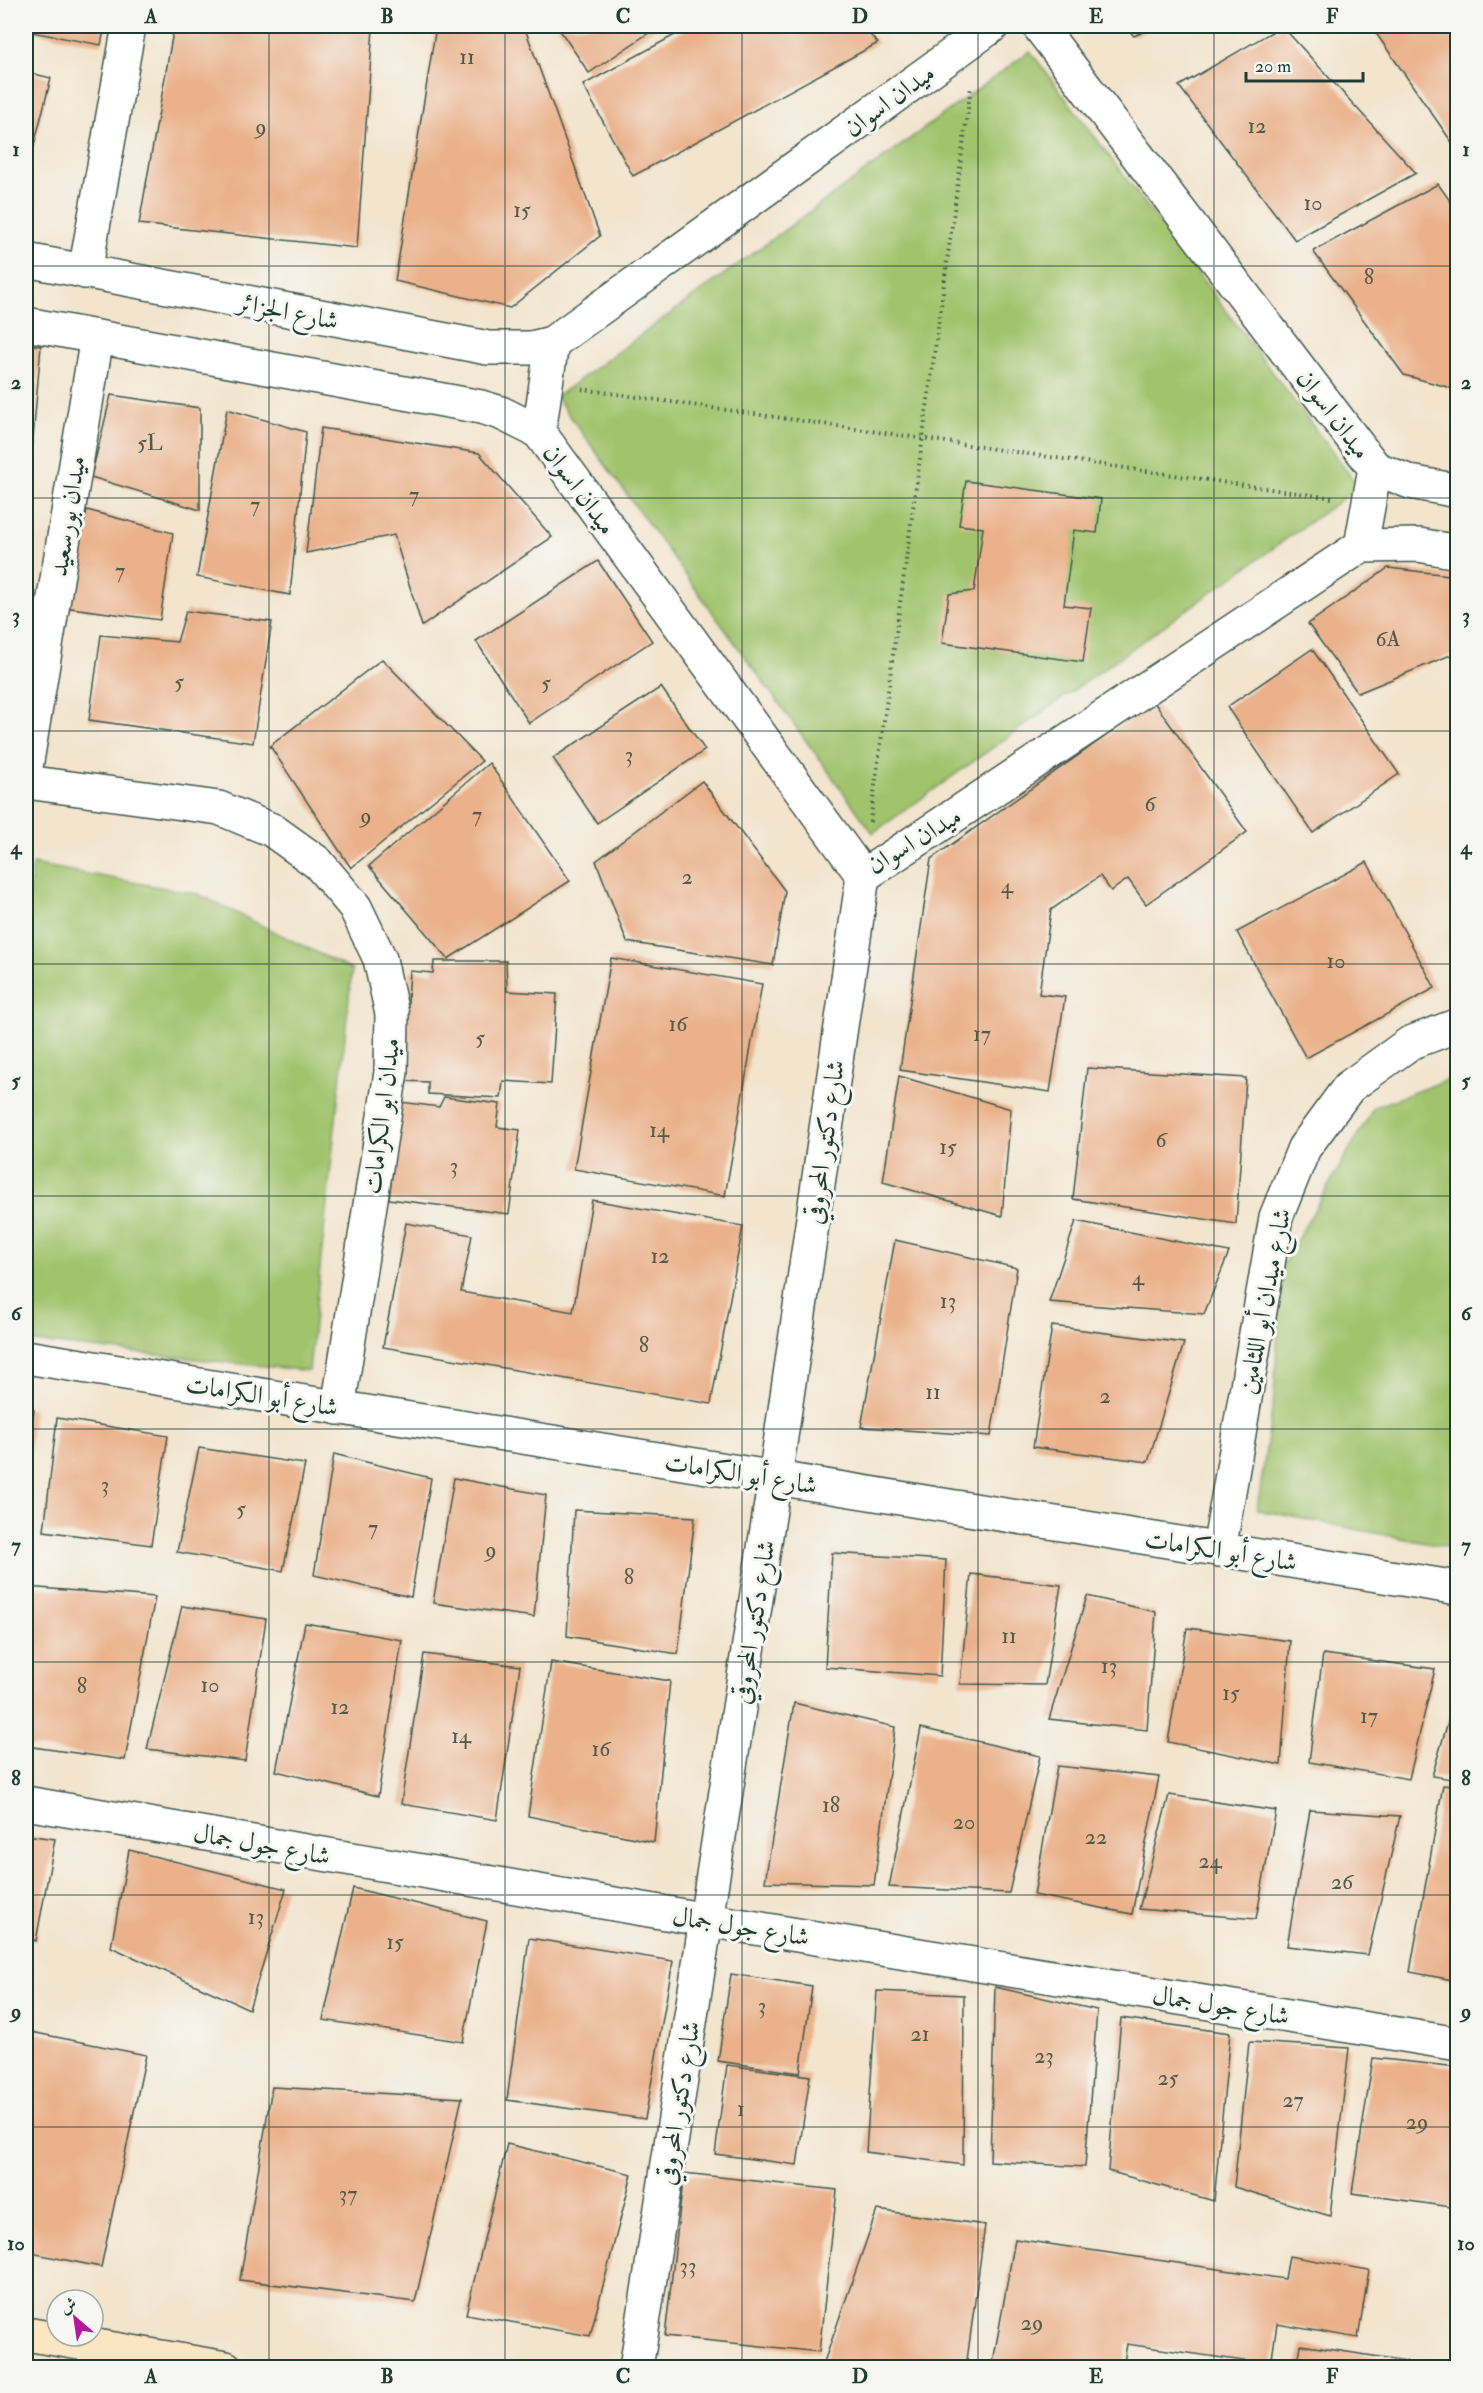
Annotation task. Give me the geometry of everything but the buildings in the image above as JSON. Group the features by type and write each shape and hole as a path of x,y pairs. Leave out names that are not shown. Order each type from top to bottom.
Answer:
{"main road":[{"path":"26,2334 226,2367"}],"street":[{"path":"85,272 129,26"},
{"name":"ميدان اسوان","path":"985,30 552,343 538,432 863,876 1361,546 1375,468 1040,26"},
{"name":"شارع الجزائر","path":"26,260 488,348 531,348 552,343"},
{"path":"26,324 481,407 501,413 538,432"},
{"name":"ميدان بورسعيد","path":"26,766 97,337"},
{"path":"1375,468 1410,482 1458,491"},
{"path":"1361,546 1419,545 1458,552"},
{"name":"ميدان ابو الكرامات","path":"26,782 219,808 272,830 318,863 355,907 380,958 392,1014 391,1072 338,1408"},
{"name":"شارع دكتور المحروقي","path":"636,2367 775,1478 863,876"},
{"name":"شارع ميدان أبو اللثامين","path":"1219,1550 1276,1217 1304,1148 1349,1087 1410,1042 1458,1025"},
{"name":"شارع أبو الكرامات","path":"26,1357 1458,1588"},
{"name":"شارع جول جمال","path":"26,1803 707,1920 1458,2044"}],"path":[{"path":"863,876 922,439 985,30"},
{"path":"546,384 1369,504"}],"green space":[{"path":"1030,51 1359,487 873,833 556,397"},
{"path":"33,864 198,894 352,970 309,1371 26,1341 26,918"},
{"path":"1457,1076 1457,1549 1257,1510 1274,1396 1282,1266 1374,1107"}]}
